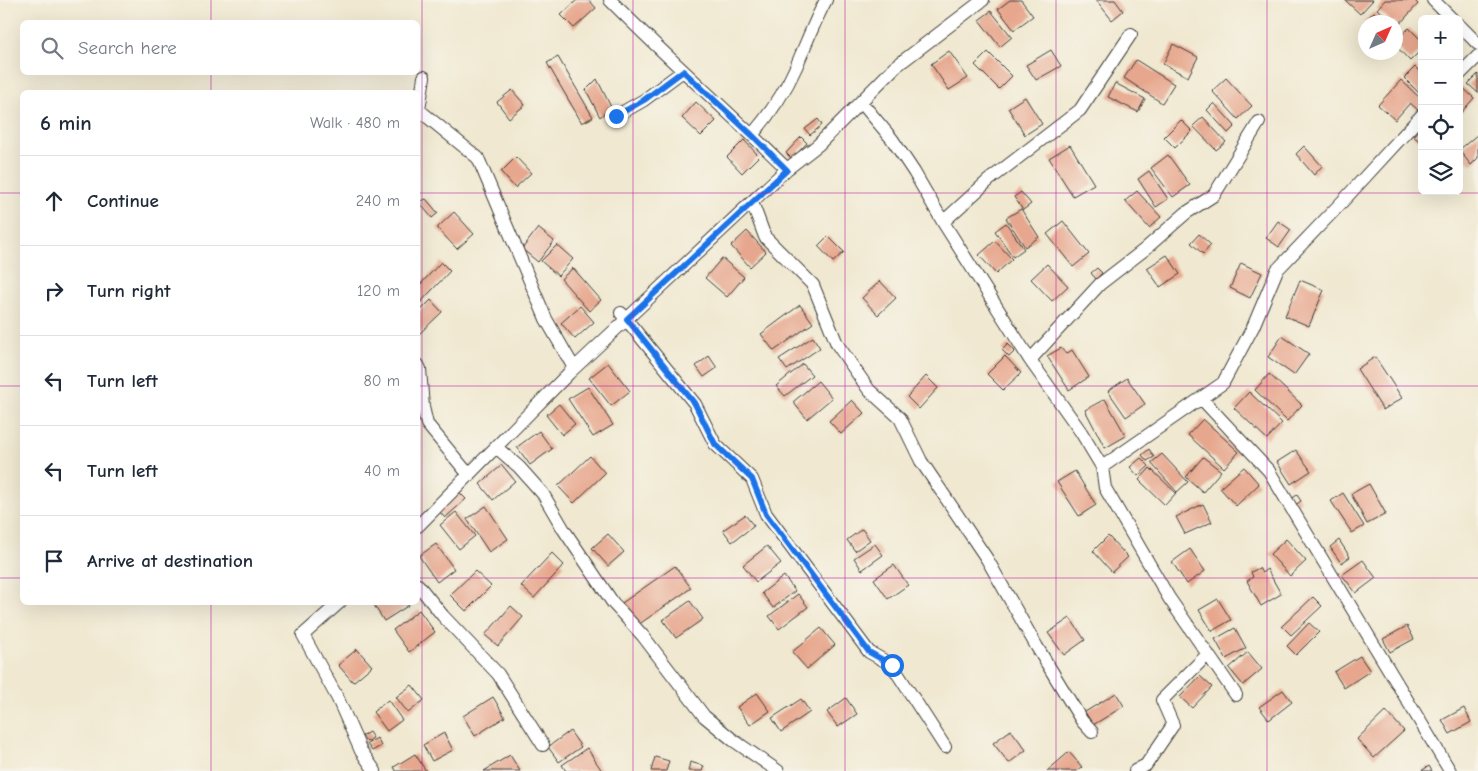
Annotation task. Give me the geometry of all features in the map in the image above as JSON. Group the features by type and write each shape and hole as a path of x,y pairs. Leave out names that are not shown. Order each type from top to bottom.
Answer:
{"street":[{"path":"610,0 787,170"},
{"path":"752,135 769,115 795,69 817,16 826,0"},
{"path":"420,524 624,316 787,170 818,145 895,66 983,0"},
{"path":"1433,0 1448,15"},
{"path":"1463,30 1478,44"},
{"path":"943,222 989,180 1080,110 1131,34"},
{"path":"1463,71 1478,56"},
{"path":"616,116 644,100 683,71"},
{"path":"420,103 424,77"},
{"path":"861,102 892,139 1030,360 1081,432 1102,467 1105,488 1169,598 1236,695"},
{"path":"420,111 478,158 546,319 574,368"},
{"path":"1102,467 1223,383 1253,327 1277,270 1418,120"},
{"path":"1030,360 1100,284 1186,214 1214,195 1259,122"},
{"path":"752,202 765,237 813,285 837,344 869,390 900,418 921,461 987,559 1037,647 1082,720 1092,732"},
{"path":"624,316 695,404 715,444 752,479 766,514 869,652 892,665 945,747"},
{"path":"420,369 423,407 428,424 469,475"},
{"path":"1201,398 1269,471 1450,771"},
{"path":"496,447 519,467 544,494 564,530 613,602 643,636 704,716 733,740 778,771"},
{"path":"420,587 443,616 498,674 543,745"},
{"path":"337,605 303,635 338,699 361,750 375,771"},
{"path":"1135,771 1146,765 1174,725 1162,700 1208,654"}],"building":[{"path":"577,0 589,0 596,8 574,28 561,15"},
{"path":"1010,0 1021,0 1033,16 1014,30 998,9"},
{"path":"1096,0 1115,0 1123,11 1112,20"},
{"path":"1345,0 1373,0 1360,14"},
{"path":"1385,0 1414,0 1418,4 1403,20 1403,15 1384,15 1377,9"},
{"path":"991,11 1012,37 1000,47 979,20"},
{"path":"1409,28 1418,37 1418,53 1410,61 1403,54 1403,34"},
{"path":"1173,44 1198,57 1188,77 1163,64"},
{"path":"1051,50 1061,66 1036,80 1026,65"},
{"path":"949,51 968,78 949,90 931,64"},
{"path":"988,52 1012,76 999,89 975,65"},
{"path":"558,57 593,117 582,123 547,63"},
{"path":"1136,60 1174,84 1162,103 1124,78"},
{"path":"1415,67 1418,70 1418,92 1404,78"},
{"path":"1478,74 1478,93 1468,84"},
{"path":"1226,78 1252,106 1238,119 1212,91"},
{"path":"597,79 611,107 600,117 586,90"},
{"path":"1401,80 1418,96 1418,110 1410,103 1395,120 1378,105"},
{"path":"1115,83 1145,99 1138,112 1108,97"},
{"path":"1463,88 1474,98 1463,110"},
{"path":"512,90 525,105 509,118 497,102"},
{"path":"1025,97 1042,124 1025,135 1008,108"},
{"path":"696,102 716,121 701,136 682,118"},
{"path":"1214,103 1235,126 1228,133 1207,110"},
{"path":"1203,117 1226,142 1216,150 1193,126"},
{"path":"818,119 822,125 810,135 805,129"},
{"path":"1181,120 1192,131 1175,148 1164,137"},
{"path":"1418,130 1418,140 1413,136"},
{"path":"1478,134 1478,158 1471,165 1463,155 1463,147"},
{"path":"801,137 807,143 792,159 786,153"},
{"path":"744,140 759,156 742,173 727,157"},
{"path":"1070,145 1094,184 1073,196 1049,158"},
{"path":"1304,146 1322,166 1314,175 1296,154"},
{"path":"1168,155 1190,185 1173,197 1151,168"},
{"path":"516,157 531,173 515,188 501,172"},
{"path":"1149,171 1168,199 1156,207 1138,179"},
{"path":"1137,191 1161,217 1149,228 1125,201"},
{"path":"1021,192 1031,204 1023,210 1014,197"},
{"path":"426,199 438,213 432,218 420,202"},
{"path":"1021,209 1039,237 1025,247 1006,218"},
{"path":"454,212 474,234 457,249 437,228"},
{"path":"1063,221 1089,254 1073,267 1047,234"},
{"path":"1278,221 1291,230 1279,247 1266,238"},
{"path":"1006,223 1024,249 1013,257 995,231"},
{"path":"538,228 554,241 538,262 522,249"},
{"path":"747,231 766,252 750,267 731,246"},
{"path":"1199,234 1211,245 1203,254 1191,243"},
{"path":"828,236 844,252 833,262 818,246"},
{"path":"995,241 1012,259 996,274 979,255"},
{"path":"557,245 573,259 558,276 541,261"},
{"path":"1167,255 1180,274 1160,287 1147,268"},
{"path":"722,258 744,277 727,297 705,278"},
{"path":"441,262 450,271 420,303 420,285"},
{"path":"1241,263 1262,273 1250,298 1230,288"},
{"path":"1047,264 1068,286 1052,301 1031,279"},
{"path":"573,268 601,300 589,311 561,279"},
{"path":"1097,268 1102,273 1096,279 1091,273"},
{"path":"1300,280 1324,290 1309,326 1285,316"},
{"path":"880,281 896,298 878,315 862,298"},
{"path":"431,300 442,312 420,333 420,311"},
{"path":"800,305 813,323 774,351 761,334"},
{"path":"580,306 594,322 575,339 561,323"},
{"path":"1282,336 1309,354 1294,375 1268,357"},
{"path":"813,337 820,348 787,370 779,359"},
{"path":"1008,344 1015,351 1009,357 1002,350"},
{"path":"1061,348 1066,354 1072,350 1089,377 1069,390 1047,356"},
{"path":"709,356 717,368 704,377 696,366"},
{"path":"1005,356 1021,373 1003,390 987,374"},
{"path":"1375,357 1402,398 1383,410 1357,369"},
{"path":"608,363 630,391 611,406 589,378"},
{"path":"803,364 812,375 785,396 776,386"},
{"path":"1269,374 1302,405 1287,421 1255,390"},
{"path":"926,376 938,388 919,409 907,397"},
{"path":"1127,378 1145,404 1126,417 1108,391"},
{"path":"818,381 832,398 807,419 793,402"},
{"path":"588,387 613,425 593,437 568,399"},
{"path":"1249,392 1282,423 1267,439 1234,408"},
{"path":"1105,399 1126,436 1105,448 1085,410"},
{"path":"852,400 864,413 841,434 829,421"},
{"path":"559,404 575,424 562,435 546,415"},
{"path":"1203,419 1239,452 1224,468 1188,435"},
{"path":"539,431 552,449 530,465 517,447"},
{"path":"1149,449 1154,457 1147,461 1142,455"},
{"path":"1296,450 1311,471 1291,484 1277,462"},
{"path":"1162,454 1188,482 1177,492 1151,463"},
{"path":"590,456 605,473 574,503 558,486"},
{"path":"1203,457 1221,471 1203,492 1186,477"},
{"path":"1141,458 1149,466 1138,476 1130,467"},
{"path":"502,465 515,481 493,500 480,484"},
{"path":"1244,467 1259,484 1236,506 1220,488"},
{"path":"1150,468 1176,493 1165,505 1139,480"},
{"path":"1075,471 1096,505 1079,516 1057,482"},
{"path":"1369,484 1386,514 1367,524 1351,494"},
{"path":"459,492 466,499 445,518 439,511"},
{"path":"1343,493 1364,526 1352,533 1331,501"},
{"path":"1297,495 1301,501 1294,506 1290,500"},
{"path":"1203,504 1212,522 1185,534 1176,517"},
{"path":"486,506 508,539 489,552 467,519"},
{"path":"456,512 475,536 459,549 440,525"},
{"path":"745,515 754,526 732,542 723,530"},
{"path":"862,529 870,540 855,551 847,540"},
{"path":"608,534 624,552 608,566 592,548"},
{"path":"1108,536 1128,557 1112,572 1093,551"},
{"path":"1286,539 1306,561 1290,576 1270,554"},
{"path":"1339,540 1350,557 1341,563 1330,547"},
{"path":"436,544 454,569 437,582 420,555"},
{"path":"875,544 883,555 862,570 854,558"},
{"path":"767,546 781,563 756,582 743,565"},
{"path":"1190,549 1205,571 1187,584 1172,562"},
{"path":"552,553 564,565 534,598 521,586"},
{"path":"1363,560 1376,578 1356,593 1342,575"},
{"path":"894,565 908,585 888,599 874,579"},
{"path":"675,566 691,588 638,625 622,603"},
{"path":"1259,568 1262,573 1267,569 1281,594 1261,606 1247,581 1253,577 1251,572"},
{"path":"475,571 491,586 466,611 450,595"},
{"path":"784,576 795,591 773,608 762,593"},
{"path":"798,594 808,607 779,629 769,616"},
{"path":"1313,597 1322,606 1291,635 1282,626"},
{"path":"1218,599 1231,620 1212,631 1199,610"},
{"path":"690,601 703,619 676,638 663,620"},
{"path":"374,605 409,605 384,621"},
{"path":"511,606 523,617 498,646 485,635"},
{"path":"419,610 435,632 409,652 393,630"},
{"path":"1070,618 1085,640 1064,655 1048,633"},
{"path":"1309,623 1319,632 1296,655 1287,646"},
{"path":"1407,626 1414,639 1390,652 1383,639"},
{"path":"821,628 835,645 807,669 792,652"},
{"path":"1235,628 1246,648 1226,659 1215,639"},
{"path":"357,649 372,666 353,682 338,665"},
{"path":"1248,652 1262,669 1243,685 1229,668"},
{"path":"1360,656 1370,671 1344,688 1334,672"},
{"path":"1200,676 1212,687 1192,708 1180,697"},
{"path":"412,685 424,700 408,713 396,697"},
{"path":"1283,690 1292,702 1269,720 1259,707"},
{"path":"757,693 770,711 750,725 737,707"},
{"path":"1116,693 1124,706 1093,725 1085,712"},
{"path":"493,697 505,717 475,736 463,716"},
{"path":"846,698 857,714 838,727 827,712"},
{"path":"801,699 810,712 781,732 772,718"},
{"path":"388,700 402,720 387,731 373,712"},
{"path":"1464,708 1471,722 1450,734 1442,720"},
{"path":"1386,711 1404,731 1374,758 1357,739"},
{"path":"1011,730 1026,750 1009,763 993,743"},
{"path":"570,731 581,747 559,762 548,747"},
{"path":"369,732 373,738 367,742 362,736"},
{"path":"444,733 453,750 432,761 423,745"},
{"path":"377,738 381,746 372,751 367,744"},
{"path":"587,748 602,771 566,771 562,765"},
{"path":"1069,752 1082,767 1077,771 1047,771"},
{"path":"415,754 426,771 396,771 394,767"},
{"path":"510,755 520,771 484,771"},
{"path":"655,757 669,761 666,771 651,771"},
{"path":"690,762 704,766 702,771 688,771"},
{"path":"1429,766 1432,771 1421,771"}],"route":[{"path":"616,116 644,100 683,71 787,170 627,319 695,404 715,444 752,479 766,514 869,652 892,665"}]}
